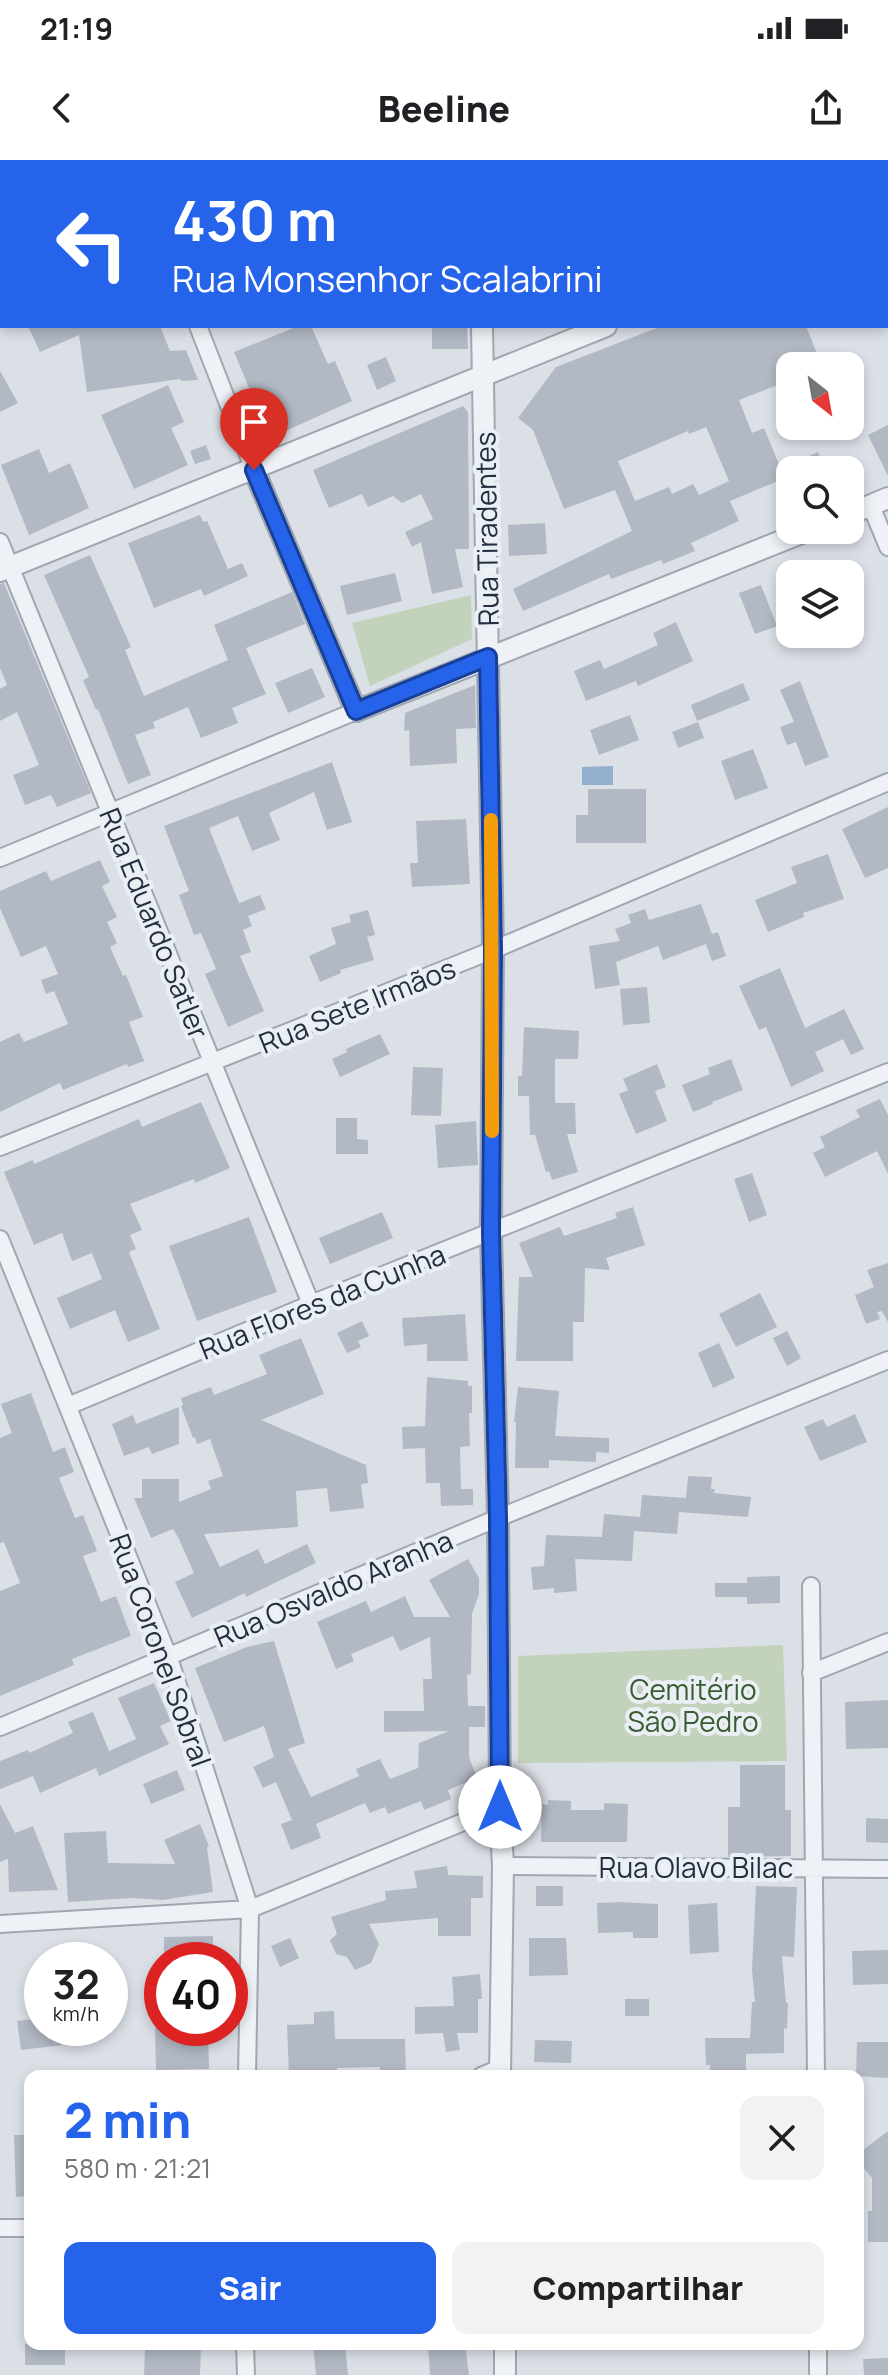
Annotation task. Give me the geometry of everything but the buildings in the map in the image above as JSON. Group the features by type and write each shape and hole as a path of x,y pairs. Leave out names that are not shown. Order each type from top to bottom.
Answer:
{"street":[{"path":"199,328 254,470 356,711"},
{"name":"Rua Tiradentes","path":"482,328 493,950 491,1233 503,1866 494,2070"},
{"path":"5,569 601,328"},
{"path":"879,502 888,547"},
{"name":"Rua Eduardo Satler","path":"0,542 5,569 311,1304"},
{"path":"0,858 488,657 776,543"},
{"name":"Rua Sete Irmãos","path":"0,1147 493,950 888,782"},
{"name":"Rua Flores da Cunha","path":"68,1406 311,1304 888,1072"},
{"name":"Rua Coronel Sobral","path":"0,1239 169,1658 250,1909 247,2070"},
{"name":"Rua Osvaldo Aranha","path":"0,1727 498,1518 888,1360"},
{"path":"811,1586 816,2070"},
{"path":"811,1673 888,1642"},
{"path":"0,1924 250,1909 500,1807"},
{"name":"Rua Olavo Bilac","path":"503,1866 888,1869"},
{"path":"0,2228 24,2228"},
{"path":"245,2350 246,2375"},
{"path":"505,2350 505,2375"},
{"path":"818,2350 818,2375"}],"green space":[{"path":"471,595 472,639 370,686 352,623"},
{"name":"Cemitério São Pedro","path":"783,1645 787,1761 518,1763 518,1656"}],"water":[{"path":"613,766 613,785 582,785 582,767"}],"slow traffic":[{"path":"491,820 492,1131"}],"route":[{"path":"254,470 356,711 488,657 493,950 491,1233 498,1518 500,1807"}]}
